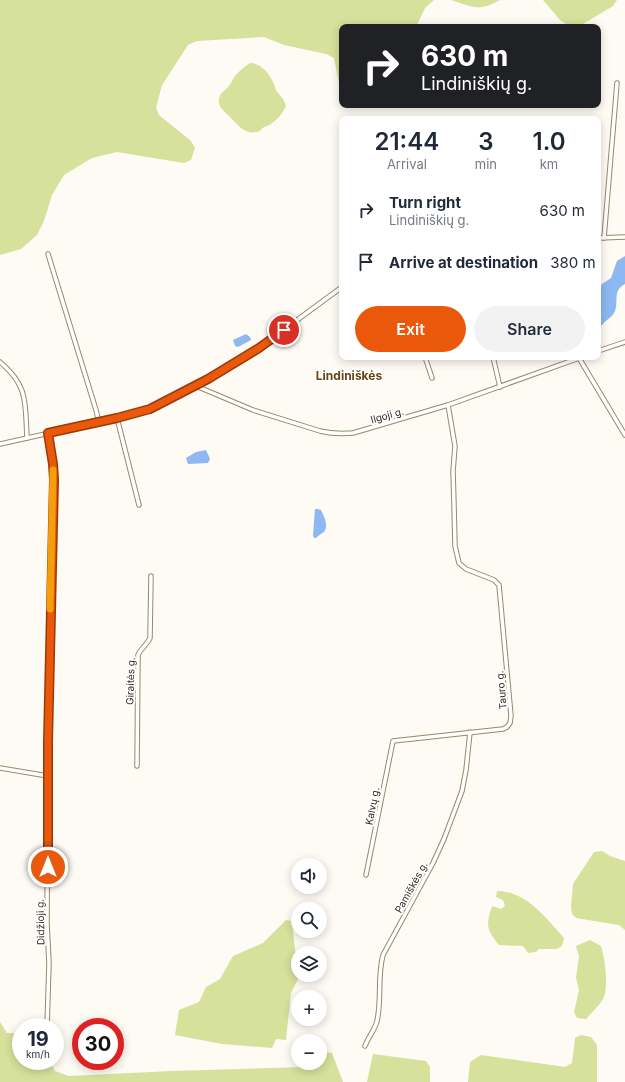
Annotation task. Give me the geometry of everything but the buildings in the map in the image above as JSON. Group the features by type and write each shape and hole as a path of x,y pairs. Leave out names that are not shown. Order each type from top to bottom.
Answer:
{"street":[{"path":"617,82 604,238 625,237"},
{"path":"48,254 94,402 99,423"},
{"path":"0,444 99,423 150,409 196,386 274,338 339,289"},
{"path":"601,350 625,342"},
{"path":"426,360 432,378"},
{"path":"494,360 500,387"},
{"name":"Ilgoji g.","path":"196,386 253,410 320,431 335,434 353,433 448,405 574,360"},
{"path":"581,360 625,435"},
{"path":"0,362 15,378 23,390 25,398 27,438"},
{"name":"Tauro g.","path":"393,741 503,729 507,727 511,716 499,585 494,580 466,569 459,563 455,546 453,471 455,446 448,405"},
{"path":"117,418 139,505"},
{"name":"Didžioji g.","path":"47,1018 49,964 47,924 49,626 54,480 48,433"},
{"name":"Giraitės g.","path":"137,766 138,655 141,649 148,643 150,638 152,576"},
{"name":"Pamiškės g.","path":"365,1046 377,1021 380,968 383,955 433,863 444,839 462,791 470,732"},
{"name":"Kalvų g.","path":"366,875 393,741"},
{"path":"0,768 48,776"}],"green space":[{"path":"0,0 434,0 425,8 417,24 339,24 339,83 334,58 326,54 284,45 264,37 197,41 188,45 162,85 156,108 159,115 191,141 195,148 191,160 184,163 117,152 92,158 64,175 52,195 44,221 37,235 21,249 0,255"},
{"path":"451,0 500,0 487,6 476,7"},
{"path":"543,0 617,0 613,6 583,24 566,24 560,20"},
{"path":"250,63 258,65 268,73 286,106 278,118 269,125 263,127 260,131 255,132 244,130 240,127 222,110 219,104 221,94 229,86 235,76"},
{"path":"602,851 610,856 625,861 625,930 619,925 576,918 572,914 571,907 573,884 594,852"},
{"path":"497,891 507,892 517,896 535,907 564,938 562,946 557,949 539,949 536,952 528,953 523,946 499,945 489,931 488,927 492,906 501,909 505,906 503,900 496,897"},
{"path":"286,920 291,921 291,938 294,938 295,946 291,946 291,982 296,982 292,990 291,990 286,1040 276,1039 272,1048 222,1044 175,1035 179,1010 199,1002 206,987 220,979 233,956 263,943"},
{"path":"590,940 601,946 605,965 606,988 603,999 586,1019 577,1018 574,1012 579,990 576,978 579,956 576,946"},
{"path":"0,1022 7,1033 12,1033 12,1070 54,1070 69,1076 291,1067 291,1070 327,1070 327,1052 332,1053 343,1082 0,1082"},
{"path":"581,1035 591,1037 597,1045 597,1082 468,1082 470,1062 481,1055 565,1067 572,1063 575,1038"},
{"path":"373,1054 426,1061 430,1067 430,1082 367,1082"}],"water":[{"path":"625,256 625,284 617,293 615,311 601,327 601,286 611,278 617,261"},
{"path":"246,334 251,340 238,347 235,346 233,340"},
{"path":"206,450 210,459 208,463 188,464 186,458 196,452"},
{"path":"315,509 321,510 326,521 326,527 324,532 314,538 313,535"}],"slow traffic":[{"path":"50,609 54,480 53,470"}],"district":[{"name":"Lindiniškės","path":"349,376"}],"route":[{"path":"48,867 49,626 54,480 48,433 117,418 150,409 174,398 208,379 259,348 284,330"}]}
